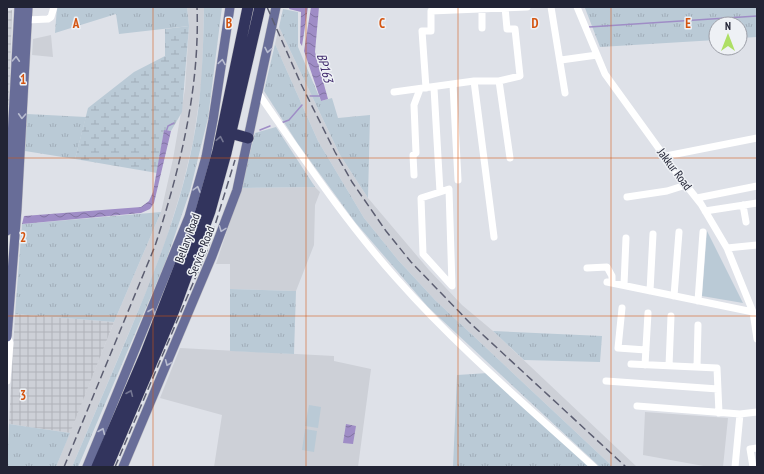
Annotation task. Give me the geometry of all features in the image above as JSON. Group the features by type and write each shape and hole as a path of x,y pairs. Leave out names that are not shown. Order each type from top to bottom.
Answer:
{"highway":[{"name":"Bellary Road","path":"97,467 133,385 191,242 210,179 224,122 248,7"},
{"name":"Bellary Road","path":"107,467 157,351 199,244 214,196 230,134 260,7"},
{"path":"230,134 248,138"}],"main road":[{"path":"14,191 9,165 19,7"},
{"path":"7,336 14,191 28,7"},
{"path":"87,467 189,217 206,157 230,7"},
{"name":"Service Road","path":"123,467 173,352 226,220 236,190 276,7"},
{"path":"7,231 12,224"}],"street":[{"path":"27,20 48,19 51,17 54,7"},
{"path":"414,175 413,155 416,153 414,104 423,89 422,31 431,31 431,9 527,7"},
{"path":"551,7 566,93"},
{"name":"Jakkur Road","path":"577,7 605,74 697,198 727,248 753,312 757,339"},
{"path":"482,8 482,28"},
{"path":"394,92 474,82 500,81 520,76 515,29 507,29 505,8"},
{"path":"561,60 597,55"},
{"path":"500,81 510,158"},
{"path":"474,82 494,238"},
{"path":"453,85 458,180"},
{"path":"434,88 440,192"},
{"path":"258,92 337,204 366,243 396,279 450,336 594,467"},
{"path":"666,156 757,138"},
{"path":"627,197 667,192 686,185"},
{"path":"697,198 757,186"},
{"path":"449,189 452,286 423,254 422,198 440,192 449,189"},
{"path":"705,211 757,203"},
{"path":"743,205 746,222"},
{"path":"674,296 679,232"},
{"path":"698,301 703,232"},
{"path":"650,290 653,234"},
{"path":"624,285 626,238"},
{"path":"727,248 757,245"},
{"path":"587,268 607,267 612,276 610,282 753,312"},
{"path":"622,308 618,348 646,350"},
{"path":"645,365 648,313"},
{"path":"669,366 671,316"},
{"path":"697,367 698,325"},
{"path":"7,336 10,344 7,381"},
{"path":"631,364 717,368 719,413"},
{"path":"606,381 718,389"},
{"path":"637,406 719,413 740,414 757,412"},
{"path":"735,467 740,414"},
{"path":"753,467 750,450 757,448"}],"shaded area":[{"path":"187,7 204,7 202,81 193,142 182,188 167,237 150,283 72,467 56,467 114,322 161,212 173,159 185,89 189,26"},
{"path":"12,10 9,105 7,105 7,11"},
{"path":"279,27 340,155 368,198 429,270 462,305 493,331 637,467 613,467 435,300 398,260 364,218 318,141 275,44"},
{"path":"51,35 53,57 32,55 33,39"},
{"path":"315,187 320,192 315,205 314,245 296,291 230,289 230,264 216,264 241,188"},
{"path":"15,314 114,322 70,433 9,424"},
{"path":"180,348 334,356 334,361 371,369 358,467 214,467 222,415 160,398"},
{"path":"645,412 728,418 723,467 709,467 643,455"}],"green space":[{"path":"57,7 187,7 189,26 119,34 116,14 55,33"},
{"path":"204,7 222,7 208,118 190,191 166,261 78,467 72,467 129,333 174,216 188,167 196,125 200,92"},
{"path":"757,7 757,37 748,38 748,16 708,16 708,40 600,47 585,8"},
{"path":"283,9 298,12 298,47 321,101 332,98 338,118 370,115 368,198 340,155 279,27"},
{"path":"189,26 182,112 171,131 164,130 157,173 75,159 88,108 134,72 165,56 165,29"},
{"path":"275,44 318,141 364,218 398,260 435,300 613,467 600,467 428,307 355,222 298,144 264,91"},
{"path":"27,114 86,117 75,159 25,151"},
{"path":"276,127 315,187 241,188 255,133"},
{"path":"161,212 114,322 15,314 22,224"},
{"path":"707,231 743,303 702,296"},
{"path":"230,289 296,291 294,354 230,351"},
{"path":"493,331 602,336 600,362 524,360"},
{"path":"488,373 590,467 453,467 457,375"},
{"path":"309,405 321,407 318,428 305,426"},
{"path":"9,424 70,433 56,467 7,467"},
{"path":"305,429 317,431 314,452 302,450"}],"water":[{"path":"290,7 308,7 302,46 300,43 301,12 289,9"},
{"path":"311,7 319,7 315,52 328,99 321,101 304,51"},
{"path":"164,130 171,131 154,203 150,209 141,213 22,224 24,216 141,207 149,201 153,192"},
{"path":"346,424 356,426 353,444 343,443"}],"waterway":[{"path":"589,27 757,16"},
{"name":"BP163","path":"310,96 321,96"},
{"path":"281,123 289,120 302,105"},
{"path":"166,132 168,126 174,123"},
{"path":"260,130 270,126"}],"railway":[{"path":"64,467 155,246 173,188 192,98 197,37 197,7"},
{"path":"267,7 301,84 335,152 352,182 386,231 411,262 469,322 626,467"},
{"path":"115,467 208,248 235,160"}]}
